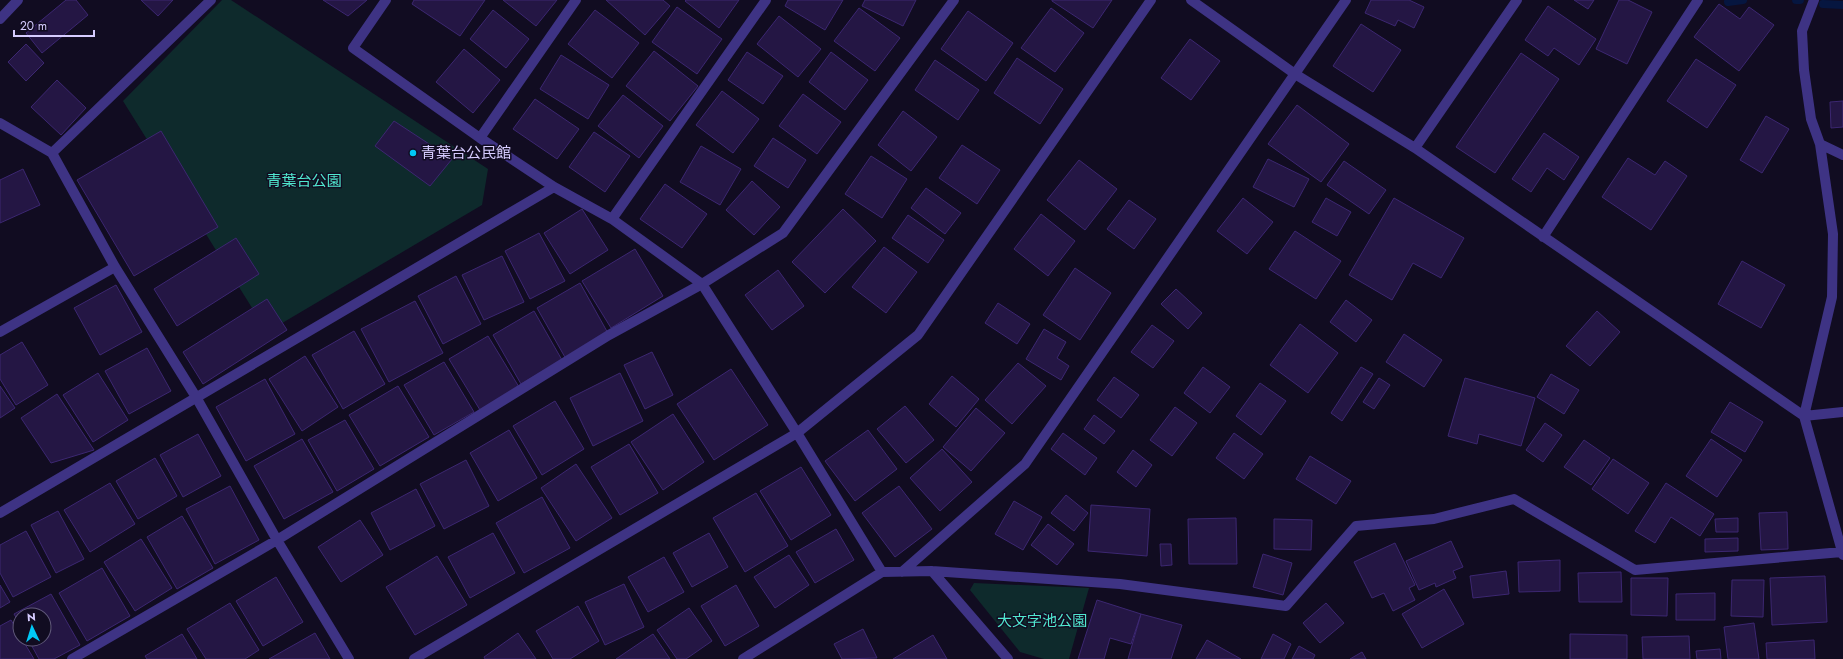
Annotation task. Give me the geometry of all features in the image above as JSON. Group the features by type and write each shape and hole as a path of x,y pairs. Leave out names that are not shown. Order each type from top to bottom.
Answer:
{"street":[{"path":"0,19 18,0"},
{"path":"52,154 211,0"},
{"path":"386,0 354,48 480,138 554,187 612,219 702,284 797,433 882,572"},
{"path":"480,138 576,0"},
{"path":"612,219 766,0"},
{"path":"72,659 277,540 609,335 702,284 783,233 954,0"},
{"path":"414,659 797,433 918,335 1151,0"},
{"path":"1192,0 1296,74 1415,148 1804,416 1843,412"},
{"path":"902,572 1025,464 1346,0"},
{"path":"1415,148 1517,0"},
{"path":"1543,236 1698,0"},
{"path":"743,659 882,572 932,571 1120,584 1286,606 1356,526 1434,519 1514,499 1636,570 1843,553 1804,416 1832,297 1833,234 1820,144 1811,118 1804,70 1802,31 1814,0"},
{"path":"0,124 52,154 116,267 196,397 277,540 349,659"},
{"path":"1820,144 1843,155"},
{"path":"0,513 554,187"},
{"path":"0,332 116,267"},
{"path":"932,571 1008,659"}],"green space":[{"name":"青葉台公園","path":"222,0 231,0 488,169 482,205 267,332 123,101"},
{"name":"大文字池公園","path":"974,583 1089,588 1069,659 1044,659 1020,652 970,590"}],"building":[{"path":"66,0 76,0 88,15 42,53 26,33"},
{"path":"141,0 173,0 158,16"},
{"path":"323,0 367,0 348,16"},
{"path":"414,0 485,0 460,36 412,4"},
{"path":"503,0 557,0 536,26"},
{"path":"606,0 663,0 670,6 645,35"},
{"path":"739,0 719,28 685,1"},
{"path":"788,0 843,0 825,30 785,6"},
{"path":"865,0 916,0 903,26 862,6"},
{"path":"1052,0 1112,0 1093,28"},
{"path":"1371,0 1409,0 1424,7 1414,28 1398,20 1395,26 1365,13"},
{"path":"1574,0 1594,0 1588,9"},
{"path":"1619,0 1628,0 1652,12 1627,64 1596,49"},
{"path":"1719,4 1740,19 1749,7 1774,25 1739,71 1694,37"},
{"path":"1548,6 1596,39 1579,65 1554,48 1548,56 1525,40"},
{"path":"677,7 722,39 697,74 652,42"},
{"path":"859,8 900,38 875,71 834,41"},
{"path":"1051,8 1084,33 1055,72 1021,48"},
{"path":"493,10 529,39 506,68 470,39"},
{"path":"595,10 639,43 612,78 568,44"},
{"path":"968,11 1013,43 986,81 941,49"},
{"path":"779,16 821,49 798,77 757,44"},
{"path":"1361,24 1401,50 1373,92 1333,66"},
{"path":"1190,39 1220,61 1191,100 1161,78"},
{"path":"26,44 44,63 26,81 8,62"},
{"path":"464,49 500,80 473,113 436,82"},
{"path":"654,51 698,86 670,121 626,86"},
{"path":"747,52 783,76 763,104 728,80"},
{"path":"831,52 868,80 845,110 809,82"},
{"path":"1521,53 1559,79 1495,173 1456,147"},
{"path":"561,55 609,85 588,119 540,89"},
{"path":"1017,58 1063,89 1040,124 994,93"},
{"path":"1696,59 1736,85 1707,128 1667,101"},
{"path":"935,60 979,90 958,120 915,90"},
{"path":"57,80 86,108 61,135 31,107"},
{"path":"722,91 759,119 733,153 696,125"},
{"path":"803,94 841,122 817,154 779,126"},
{"path":"623,95 663,126 639,158 598,126"},
{"path":"535,99 579,129 557,159 513,129"},
{"path":"1843,101 1843,127 1831,128 1830,102"},
{"path":"1297,105 1349,144 1321,182 1268,144"},
{"path":"903,111 937,137 911,171 878,145"},
{"path":"1766,116 1789,129 1762,173 1740,160"},
{"name":"青葉台公民館","path":"394,121 452,159 430,186 375,146"},
{"path":"161,131 218,227 134,276 77,180"},
{"path":"594,132 630,156 605,192 569,167"},
{"path":"1544,133 1579,157 1564,180 1547,168 1531,192 1512,179"},
{"path":"773,138 806,160 788,188 754,166"},
{"path":"962,145 1000,170 977,204 939,178"},
{"path":"701,146 741,169 720,205 680,182"},
{"path":"871,156 907,179 882,218 845,194"},
{"path":"1628,158 1655,175 1665,161 1687,176 1651,230 1602,197"},
{"path":"1268,159 1309,179 1294,207 1253,187"},
{"path":"1079,160 1117,189 1085,230 1047,200"},
{"path":"1344,161 1386,190 1369,214 1327,185"},
{"path":"23,169 40,205 0,223 0,180"},
{"path":"752,181 780,207 754,235 726,210"},
{"path":"665,184 707,214 682,248 640,219"},
{"path":"926,188 961,213 945,234 911,208"},
{"path":"1243,198 1273,222 1247,254 1217,231"},
{"path":"1326,198 1351,212 1337,236 1312,222"},
{"path":"1394,198 1464,238 1441,278 1413,263 1392,300 1349,275"},
{"path":"1129,200 1156,219 1134,249 1107,229"},
{"path":"582,209 608,250 570,274 544,233"},
{"path":"843,209 876,241 825,293 792,262"},
{"path":"1041,214 1075,241 1048,276 1014,249"},
{"path":"908,215 944,240 928,263 892,238"},
{"path":"1295,231 1341,261 1316,299 1269,269"},
{"path":"539,233 565,281 530,299 505,251"},
{"path":"236,238 259,274 177,326 154,289"},
{"path":"884,247 917,272 886,313 852,287"},
{"path":"635,249 663,296 611,328 582,281"},
{"path":"502,256 524,302 484,320 462,275"},
{"path":"1742,261 1785,285 1761,328 1718,304"},
{"path":"1075,268 1111,293 1080,340 1043,315"},
{"path":"778,270 804,306 772,330 745,295"},
{"path":"456,276 481,324 443,344 418,296"},
{"path":"580,283 609,335 566,359 537,308"},
{"path":"116,285 142,332 100,355 74,308"},
{"path":"1176,289 1202,313 1188,329 1161,304"},
{"path":"267,299 287,330 203,384 183,352"},
{"path":"1346,300 1372,320 1356,342 1330,322"},
{"path":"415,301 443,353 389,382 361,329"},
{"path":"998,303 1030,324 1017,344 985,323"},
{"path":"534,311 562,360 521,384 493,335"},
{"path":"1597,311 1620,332 1590,366 1566,346"},
{"path":"1300,324 1338,353 1308,393 1270,365"},
{"path":"1152,325 1174,341 1153,368 1131,352"},
{"path":"1044,329 1066,342 1057,358 1069,366 1061,380 1026,359"},
{"path":"354,331 385,384 343,409 312,355"},
{"path":"1404,334 1442,360 1424,387 1386,362"},
{"path":"488,336 519,387 480,410 449,359"},
{"path":"22,342 48,385 16,405 0,379 0,355"},
{"path":"147,348 171,391 129,414 105,371"},
{"path":"652,352 673,395 645,409 624,365"},
{"path":"305,356 338,407 302,431 269,379"},
{"path":"444,362 474,412 434,435 404,385"},
{"path":"1018,363 1046,386 1012,424 985,400"},
{"path":"1203,367 1230,387 1210,413 1184,393"},
{"path":"1361,367 1373,374 1342,421 1331,413"},
{"path":"731,369 768,425 714,460 677,404"},
{"path":"98,373 128,420 93,442 63,395"},
{"path":"620,373 643,421 593,446 570,398"},
{"path":"1551,374 1579,390 1564,414 1537,397"},
{"path":"952,376 979,399 956,427 929,404"},
{"path":"1114,377 1139,395 1121,418 1097,400"},
{"path":"1379,378 1390,385 1374,409 1363,402"},
{"path":"1465,378 1535,398 1521,446 1479,434 1477,444 1448,436"},
{"path":"265,379 295,434 246,461 216,407"},
{"path":"1260,383 1286,401 1261,435 1236,416"},
{"path":"0,386 15,408 0,418"},
{"path":"398,386 429,437 380,466 349,415"},
{"path":"57,394 94,450 51,463 21,418"},
{"path":"555,401 584,449 542,475 513,426"},
{"path":"1730,402 1763,422 1745,452 1711,432"},
{"path":"905,406 934,440 906,463 877,429"},
{"path":"1175,407 1197,423 1172,456 1150,440"},
{"path":"976,408 1005,433 971,471 943,447"},
{"path":"673,414 704,462 663,490 631,442"},
{"path":"1094,415 1115,431 1104,444 1084,429"},
{"path":"345,420 374,469 337,491 308,440"},
{"path":"1545,423 1562,435 1543,462 1526,450"},
{"path":"509,430 537,478 498,501 470,453"},
{"path":"868,430 897,469 855,501 825,461"},
{"path":"1063,433 1097,458 1085,475 1051,449"},
{"path":"1234,433 1263,454 1244,479 1216,458"},
{"path":"198,434 221,476 183,497 160,455"},
{"path":"302,439 333,492 284,519 254,466"},
{"path":"1711,439 1742,460 1717,497 1686,476"},
{"path":"1584,440 1610,458 1591,485 1564,467"},
{"path":"629,444 658,493 620,515 591,467"},
{"path":"942,449 972,482 940,511 910,478"},
{"path":"1133,450 1152,465 1136,487 1117,472"},
{"path":"1310,456 1351,481 1336,504 1296,479"},
{"path":"155,458 177,496 138,519 116,481"},
{"path":"1613,459 1649,483 1628,514 1592,489"},
{"path":"466,460 489,506 444,529 420,484"},
{"path":"576,464 612,518 576,541 541,488"},
{"path":"801,467 831,515 791,540 760,491"},
{"path":"110,483 135,524 90,552 64,510"},
{"path":"1666,483 1714,514 1700,536 1671,517 1655,543 1635,531"},
{"path":"230,486 259,540 215,564 186,509"},
{"path":"899,486 932,529 895,557 862,513"},
{"path":"416,489 435,526 390,550 371,513"},
{"path":"756,493 788,546 745,572 713,518"},
{"path":"1066,495 1088,513 1074,531 1051,513"},
{"path":"542,497 570,548 524,573 496,523"},
{"path":"1014,501 1042,517 1023,550 995,534"},
{"path":"1091,505 1150,509 1147,556 1088,551"},
{"path":"58,511 84,559 56,573 31,525"},
{"path":"1787,512 1788,549 1761,550 1759,513"},
{"path":"182,516 213,568 177,589 147,537"},
{"path":"1236,518 1237,564 1189,564 1188,519"},
{"path":"1738,518 1738,532 1716,532 1715,519"},
{"path":"1274,519 1312,520 1311,550 1274,549"},
{"path":"360,520 383,555 341,582 318,547"},
{"path":"1048,524 1074,544 1057,565 1031,545"},
{"path":"836,529 854,560 815,583 796,552"},
{"path":"26,531 51,577 13,597 0,573 0,545"},
{"path":"493,533 515,573 470,598 448,557"},
{"path":"709,533 728,567 692,587 673,553"},
{"path":"1738,538 1738,551 1705,552 1705,539"},
{"path":"141,539 172,588 135,611 104,562"},
{"path":"1451,541 1463,567 1453,571 1456,578 1436,587 1435,583 1419,590 1406,561"},
{"path":"1395,543 1415,585 1409,588 1415,600 1393,611 1384,593 1372,598 1354,562"},
{"path":"1160,544 1171,544 1172,565 1161,566"},
{"path":"1263,554 1292,563 1283,595 1253,587"},
{"path":"789,555 809,585 775,608 754,577"},
{"path":"437,556 467,605 415,635 386,587"},
{"path":"664,557 684,592 648,612 628,577"},
{"path":"1560,560 1560,591 1519,592 1518,562"},
{"path":"102,568 130,616 87,641 59,593"},
{"path":"1506,571 1509,594 1473,598 1470,576"},
{"path":"1621,572 1622,602 1579,602 1578,573"},
{"path":"1825,576 1827,622 1772,625 1770,578"},
{"path":"276,577 303,622 263,646 236,601"},
{"path":"1631,578 1668,578 1667,616 1631,615"},
{"path":"1732,580 1764,580 1763,617 1731,616"},
{"path":"624,584 644,627 605,645 585,602"},
{"path":"0,585 10,602 0,608"},
{"path":"736,585 759,626 725,646 701,606"},
{"path":"1444,589 1464,624 1422,648 1402,614"},
{"path":"1715,593 1715,620 1676,620 1676,594"},
{"path":"51,594 80,645 54,659 39,659 32,647 52,647 52,607 27,607"},
{"path":"1097,600 1141,614 1131,644 1110,638 1104,659 1078,659"},
{"path":"230,603 259,650 245,659 206,659 187,629"},
{"path":"1326,603 1344,623 1320,643 1303,623"},
{"path":"578,606 599,641 570,659 553,659 536,631"},
{"path":"689,608 712,641 686,659 677,659 657,630"},
{"path":"1141,614 1182,625 1171,659 1128,659"},
{"path":"11,620 12,647 27,647 34,659 0,659 0,626"},
{"path":"1754,623 1759,659 1728,659 1724,627"},
{"path":"863,629 877,658 842,659 834,644"},
{"path":"315,633 330,659 269,659"},
{"path":"518,633 536,659 485,659 484,657"},
{"path":"182,634 197,659 147,659 145,656"},
{"path":"653,634 670,659 616,659"},
{"path":"1273,634 1291,644 1284,659 1261,659"},
{"path":"1570,634 1627,635 1627,659 1570,659"},
{"path":"933,635 947,659 893,659"},
{"path":"1689,636 1690,659 1643,659 1642,637"},
{"path":"1207,640 1241,659 1196,659"},
{"path":"1814,640 1815,659 1767,659 1766,643"},
{"path":"1299,646 1315,655 1313,659 1292,659"},
{"path":"1720,649 1721,659 1697,659 1696,651"},
{"path":"1362,652 1366,659 1350,659"}],"waterway":[{"path":"1728,2 1743,0"},
{"path":"1823,4 1843,5"}],"place":[{"name":"青葉台公民館","path":"413,153"}]}
